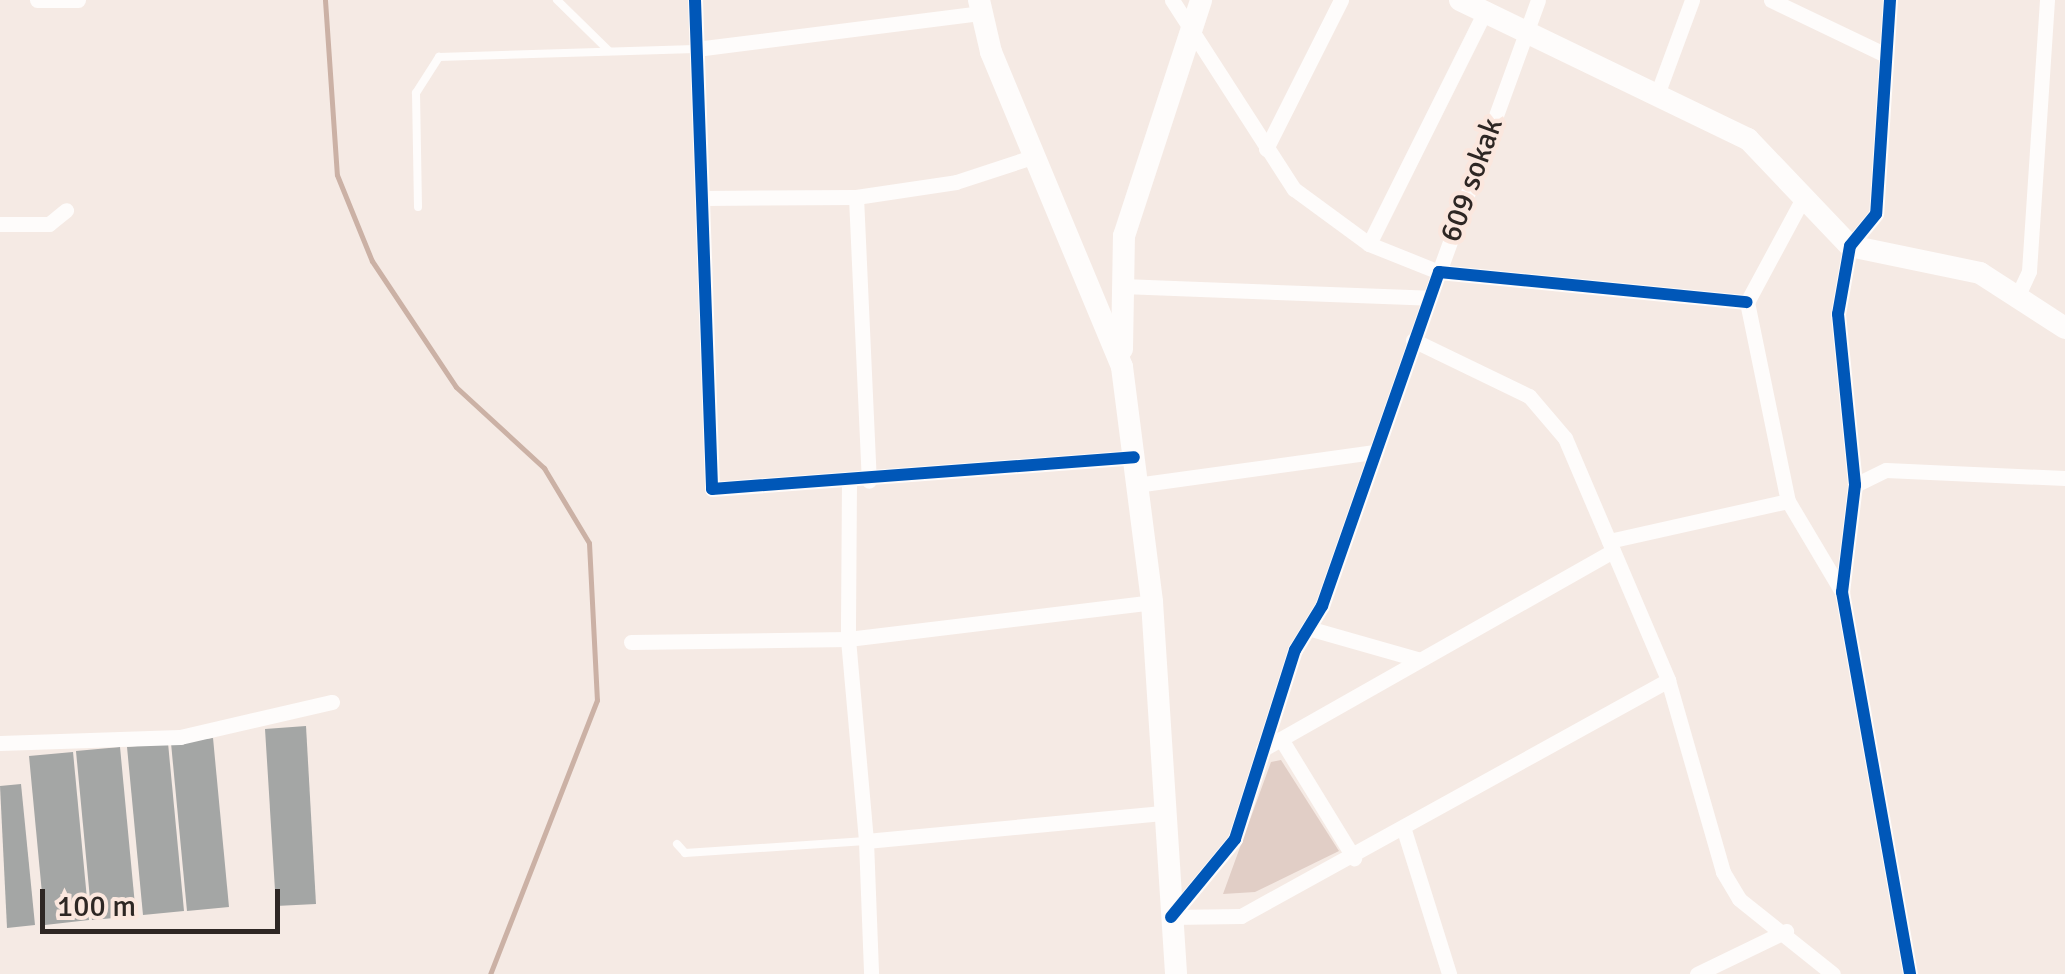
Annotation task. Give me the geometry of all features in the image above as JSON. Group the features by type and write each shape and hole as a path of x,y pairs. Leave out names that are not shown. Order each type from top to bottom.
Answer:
{"main road":[{"path":"1176,974 1160,813 1152,602 1122,367 1122,286 1124,236 1188,27 1202,0"},
{"path":"1460,0 1658,92 1748,139 1802,200 1850,246 1980,273 2062,322"},
{"path":"981,6 1035,156 1122,367"}],"street":[{"path":"37,0 78,0"},
{"path":"695,0 712,489 869,482 1134,457"},
{"name":"609 sokak","path":"1172,0 1294,189 1369,244 1439,272 1538,0"},
{"path":"1266,148 1341,0"},
{"path":"1658,92 1692,0"},
{"path":"1771,0 1886,56"},
{"path":"1890,0 1876,214 1850,246 1838,314 1855,486 1842,592 1910,974"},
{"path":"2018,295 2029,271 2047,0"},
{"path":"696,49 981,6"},
{"path":"1369,244 1484,13"},
{"path":"704,198 856,196 956,182 1035,156"},
{"path":"856,196 869,482"},
{"path":"1802,200 1747,302 1788,501 1842,592"},
{"path":"0,224 50,224 66,210"},
{"path":"1171,917 1235,839 1439,272 1747,302"},
{"path":"1122,286 1430,298"},
{"path":"1413,340 1529,396 1565,438 1668,680 1723,872 1739,899 1786,931 1833,974"},
{"path":"1136,485 1374,452"},
{"path":"1855,486 1886,470 2065,478"},
{"path":"849,482 848,638 866,840 871,974"},
{"path":"1264,750 1611,546 1788,501"},
{"path":"631,642 848,638 1152,602"},
{"path":"1308,628 1420,660"},
{"path":"1171,917 1241,916 1354,858 1668,680"},
{"path":"0,742 180,738 332,702"},
{"path":"1281,739 1354,858"},
{"path":"866,840 1160,813"},
{"path":"1404,830 1449,974"},
{"path":"1697,974 1786,931"}],"lane":[{"path":"557,0 608,51"},
{"path":"418,207 411,153 423,69 439,57 696,49"},
{"path":"676,844 685,853 866,840"}],"shaded area":[{"path":"1281,760 1339,851 1255,892 1223,894 1271,762"}],"building":[{"path":"306,726 316,904 276,906 265,729"},
{"path":"213,738 229,907 187,911 171,743"},
{"path":"168,743 184,911 143,915 127,747"},
{"path":"120,747 136,916 92,920 76,751"},
{"path":"73,752 89,920 45,925 29,756"},
{"path":"21,784 35,925 7,928 0,786"}],"waterway":[{"path":"325,0 337,175 372,261 456,387 544,468 589,543 597,700 490,974"}],"cycle path":[{"path":"695,0 712,489 1134,457"},
{"path":"1890,0 1876,214 1850,246 1838,314 1855,485 1842,592 1910,974"},
{"path":"1171,917 1235,839 1295,650 1322,606 1439,272 1747,302"}]}
